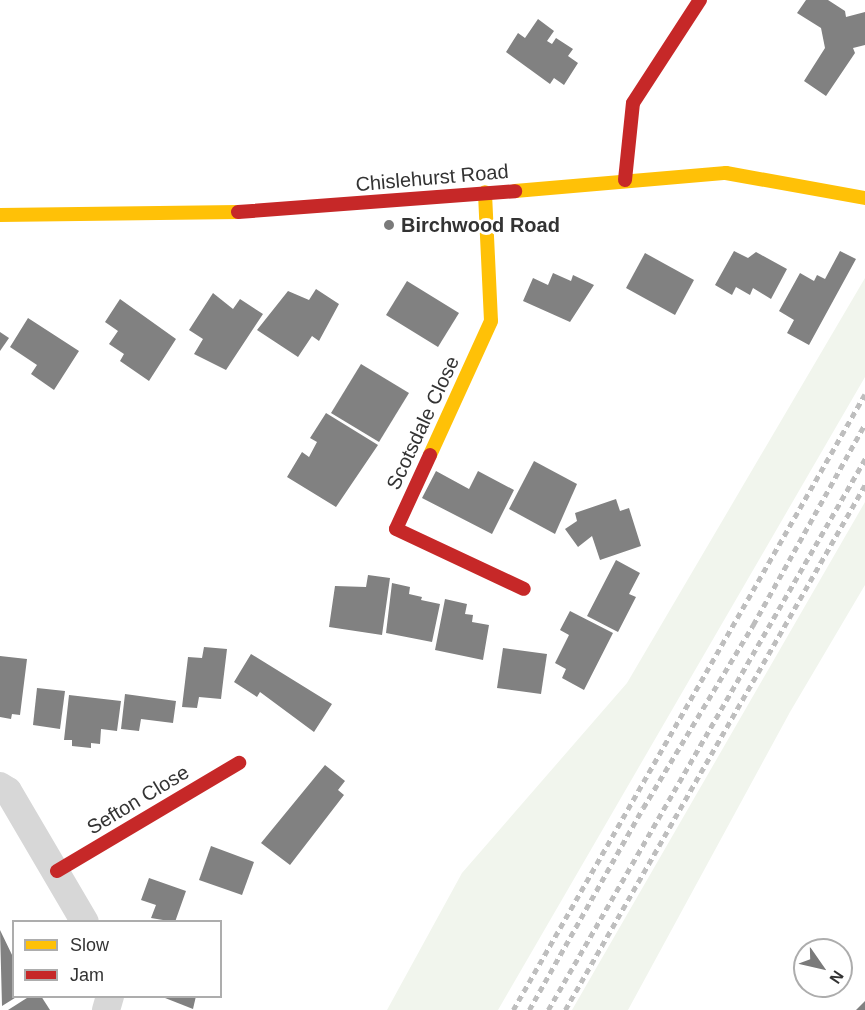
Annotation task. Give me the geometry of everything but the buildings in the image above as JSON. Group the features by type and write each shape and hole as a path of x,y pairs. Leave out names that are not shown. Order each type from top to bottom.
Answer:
{"street":[{"path":"625,180 633,103 700,0"},
{"name":"Chislehurst Road","path":"0,215 277,211 726,173 865,198"},
{"name":"Scotsdale Close","path":"485,192 491,321 396,529 524,589"},
{"name":"Sefton Close","path":"57,871 239,763"},
{"path":"0,786 8,791 84,920"}],"shaded area":[{"path":"865,278 865,377 498,1010 387,1010 462,873 627,683"},
{"path":"865,502 865,585 790,712 628,1010 572,1010"}],"railway":[{"path":"513,1010 865,394"},
{"path":"529,1010 643,808 753,625 865,424"},
{"path":"548,1010 865,459"},
{"path":"565,1010 865,485"}],"traffic: slow":[{"path":"515,191 726,173 865,198"},
{"path":"430,455 491,321 485,192"},
{"path":"0,215 238,212"}],"traffic: jam":[{"path":"625,180 633,103 700,0"},
{"path":"238,212 515,191"},
{"path":"430,455 396,529 524,589"},
{"path":"57,871 239,763"}],"place":[{"name":"Birchwood Road","path":"389,225"}]}
